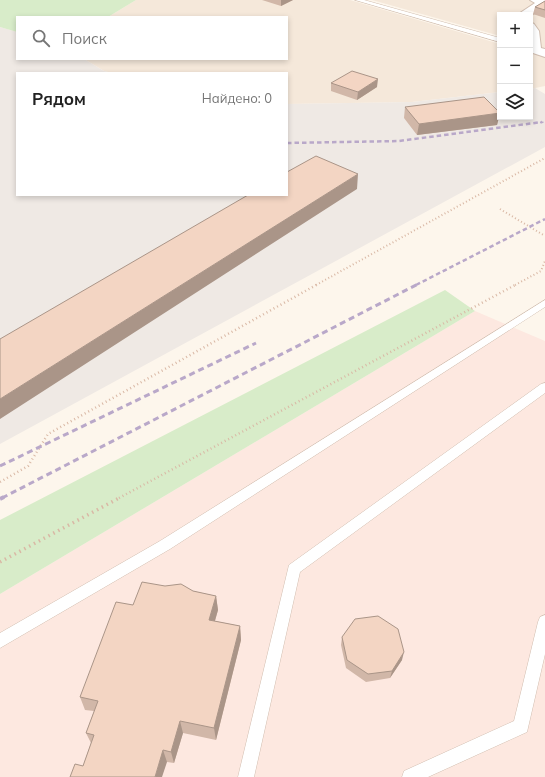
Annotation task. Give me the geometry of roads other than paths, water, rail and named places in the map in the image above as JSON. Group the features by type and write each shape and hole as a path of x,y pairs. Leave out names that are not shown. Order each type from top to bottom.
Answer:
{"street":[{"path":"527,12 542,2"},
{"path":"533,31 537,51"}],"lane":[{"path":"358,0 497,39"},
{"path":"0,641 165,545 545,303"},
{"path":"246,777 294,569 545,387"},
{"path":"410,777 521,726 545,622"}],"railway":[{"path":"536,123 542,122"},
{"path":"536,123 545,122"},
{"path":"288,143 399,141 536,123"},
{"path":"416,285 545,219"},
{"path":"2,498 418,284"},
{"path":"0,466 256,343"}]}
